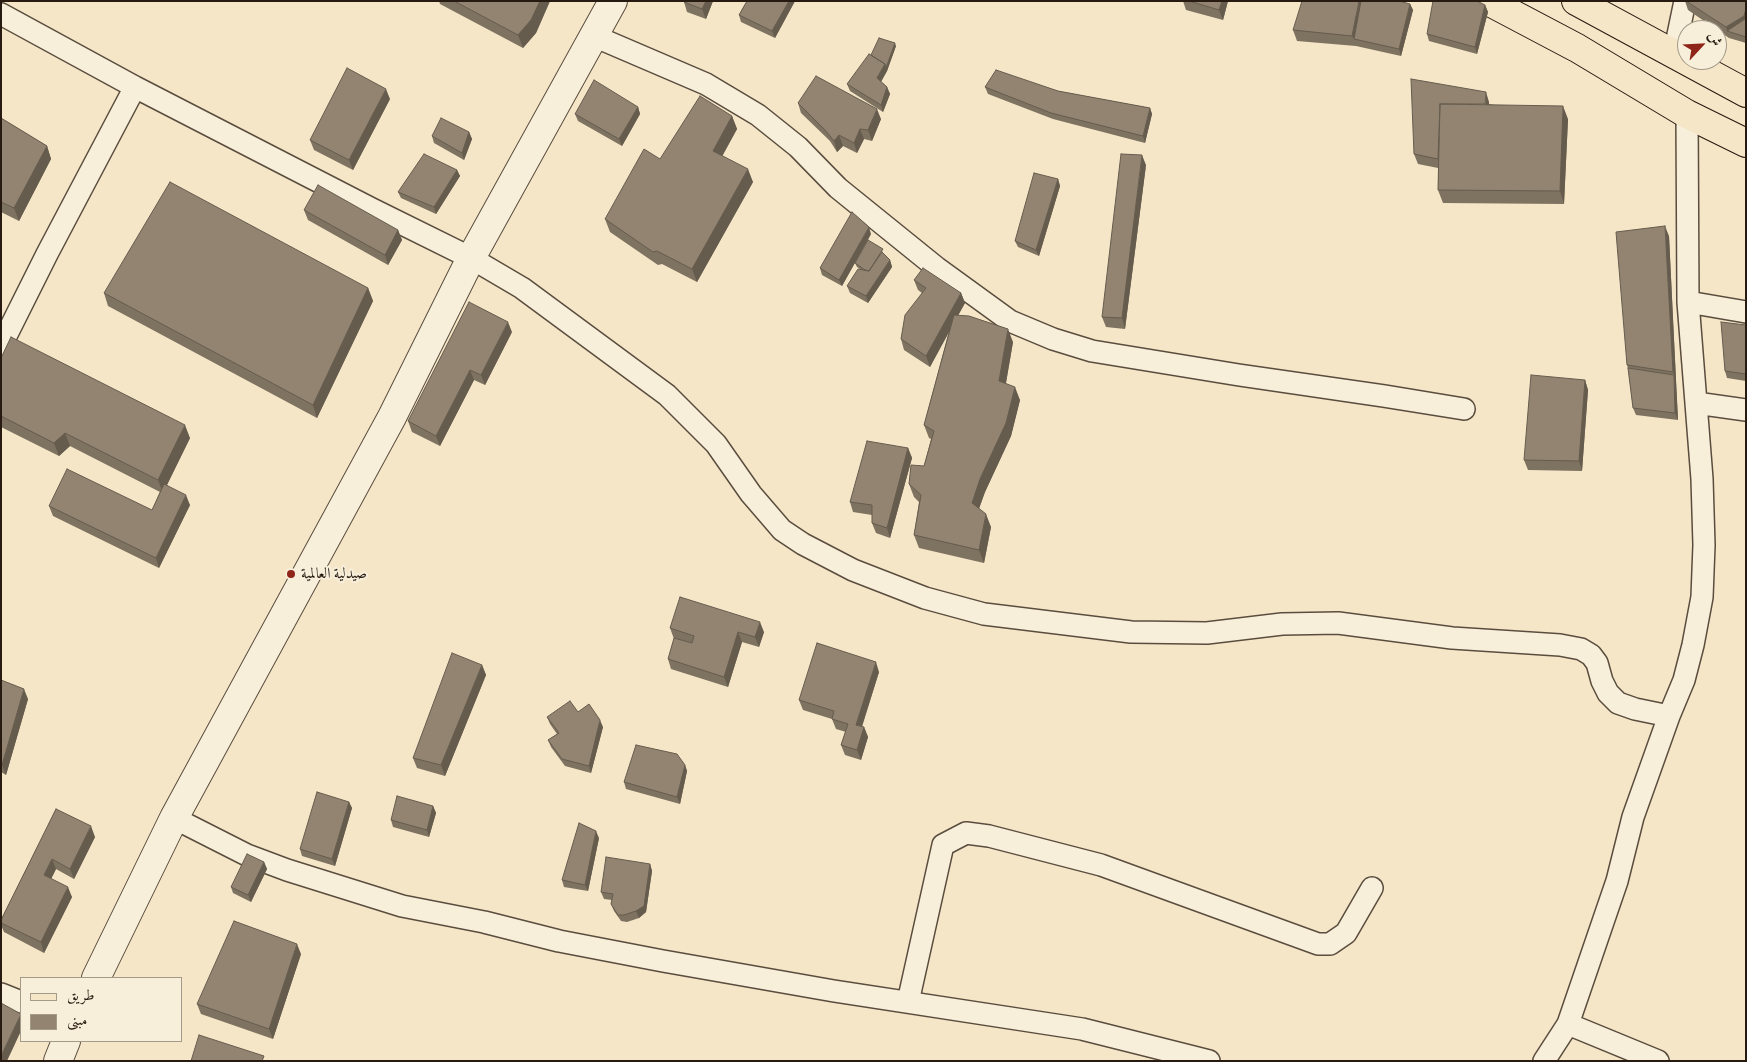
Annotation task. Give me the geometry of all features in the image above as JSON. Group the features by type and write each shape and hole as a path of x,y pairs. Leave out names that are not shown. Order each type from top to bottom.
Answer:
{"main road":[{"path":"1488,1 1577,48 1688,114 1746,143"},
{"path":"1576,1 1746,93"}],"street":[{"path":"96,977 174,818 284,612 392,417 471,258 613,1"},
{"path":"1674,54 1685,1"},
{"path":"1,14 135,87 471,258 522,288 667,395 716,444 751,494 782,530 802,544 853,570 925,598 984,614 1132,632 1207,633 1282,624 1338,623 1452,638 1560,645 1581,649 1591,655 1597,663 1602,681 1608,693 1618,703 1635,709 1669,716"},
{"path":"594,36 706,84 758,115 798,147 838,188 937,268 1010,322 1053,339 1092,351 1464,409"},
{"path":"1,346 135,87"},
{"path":"1544,1061 1568,1024 1588,968 1617,881 1633,818 1669,716 1684,680 1694,645 1702,597 1704,535 1702,479 1688,302 1688,114"},
{"path":"1688,302 1746,312"},
{"path":"1696,403 1746,410"},
{"path":"174,818 247,855 402,906 484,922 559,941 663,961 1082,1029 1209,1061"},
{"path":"908,1002 943,845 966,833 989,836 1101,865 1318,944 1330,944 1346,932 1372,888"},
{"path":"1,994 20,1002"},
{"path":"1568,1024 1658,1061"},
{"path":"58,1061 66,1042"}],"building":[{"path":"454,1 540,1 531,20 518,35"},
{"path":"684,1 706,1 702,9"},
{"path":"747,1 789,1 772,31 739,15"},
{"path":"1189,1 1222,1 1219,10"},
{"path":"1302,1 1359,1 1352,36 1293,30"},
{"path":"1361,1 1399,1 1410,4 1399,49 1354,39"},
{"path":"1433,1 1477,1 1485,5 1475,47 1427,34"},
{"path":"1686,1 1746,1 1744,16 1727,26 1727,20 1715,20"},
{"path":"1746,17 1746,37 1727,31"},
{"path":"879,38 895,43 886,68 885,64 871,55"},
{"path":"869,54 885,64 877,78 887,87 881,105 847,84"},
{"path":"347,68 386,89 349,160 310,140"},
{"path":"996,70 1058,91 1150,108 1143,136 1051,113 985,87"},
{"path":"816,76 877,109 868,130 860,129 854,143 839,135 834,141 798,103"},
{"path":"1411,79 1486,92 1485,104 1440,104 1438,159 1414,154"},
{"path":"594,80 638,107 619,139 575,114"},
{"path":"700,96 732,116 713,151 748,169 692,269 657,251 653,252 605,219 644,149 660,159"},
{"path":"1440,104 1563,106 1560,191 1438,190"},
{"path":"1,118 47,146 14,208 1,202"},
{"path":"441,118 469,132 462,153 432,136"},
{"path":"424,154 457,170 434,207 398,192"},
{"path":"1121,154 1142,155 1122,318 1102,317"},
{"path":"1034,173 1058,179 1036,250 1015,241"},
{"path":"170,182 368,288 313,405 104,293"},
{"path":"318,185 398,230 385,255 304,210"},
{"path":"852,212 869,227 839,280 820,268"},
{"path":"1665,226 1673,372 1627,365 1616,232"},
{"path":"868,240 883,249 869,271 855,263"},
{"path":"882,252 890,260 866,296 847,286 858,269 869,271"},
{"path":"923,268 961,293 926,356 901,339 905,315 926,288 914,280"},
{"path":"469,302 508,322 481,375 470,370 436,436 408,421"},
{"path":"954,315 969,316 1008,329 999,381 1015,387 1006,423 980,479 972,503 986,514 979,550 914,535 921,495 909,484 911,465 924,466 934,431 924,425"},
{"path":"1721,322 1746,325 1746,374 1725,371"},
{"path":"11,337 185,425 158,480 65,433 54,443 1,416 1,358"},
{"path":"1628,368 1674,375 1675,413 1633,408"},
{"path":"1531,375 1585,380 1579,461 1524,460"},
{"path":"867,441 908,448 887,528 872,523 872,505 850,502"},
{"path":"67,469 152,510 164,484 186,495 156,558 49,506"},
{"path":"680,597 760,622 755,637 738,632 724,677 668,659 674,638 692,643 694,636 670,628"},
{"path":"817,643 876,662 856,725 864,727 857,750 841,745 848,724 832,719 834,711 799,700"},
{"path":"452,653 482,665 441,765 413,758"},
{"path":"1,680 24,689 2,765 1,764"},
{"path":"570,701 578,712 589,704 600,720 589,766 562,759 548,740 559,733 547,717"},
{"path":"636,745 677,754 685,765 677,797 624,782"},
{"path":"317,792 349,802 332,859 300,849"},
{"path":"397,796 433,806 427,830 391,820"},
{"path":"56,809 91,826 70,869 52,859 44,875 68,887 41,942 1,923 1,920"},
{"path":"579,823 596,831 585,885 562,880"},
{"path":"247,854 264,862 248,895 231,887"},
{"path":"606,857 650,864 644,906 636,911 618,915 611,904 613,894 601,892"},
{"path":"234,921 297,944 269,1029 197,1004"},
{"path":"1,1003 20,1013 20,1016 1,1056"},
{"path":"199,1035 264,1056 262,1061 191,1061"}],"place":[{"name":"صيدلية العالمية","path":"291,574"}]}
